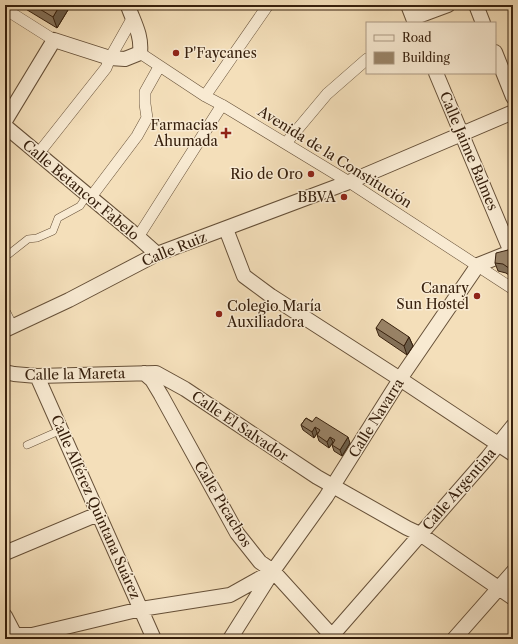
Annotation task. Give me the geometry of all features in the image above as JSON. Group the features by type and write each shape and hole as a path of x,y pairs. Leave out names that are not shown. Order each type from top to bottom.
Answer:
{"street":[{"path":"5,9 54,40 110,58 125,59 138,54 141,44 138,31 132,19 129,5"},
{"path":"204,96 268,5"},
{"path":"411,17 448,5"},
{"path":"476,5 483,22"},
{"path":"38,154 106,68 132,19"},
{"path":"5,122 54,40"},
{"name":"Avenida de la Constitución","path":"138,54 204,96 222,105 349,182 513,289"},
{"path":"496,54 513,96"},
{"path":"286,143 328,94 366,60"},
{"path":"90,197 94,194 137,136 147,118 145,92 159,67"},
{"name":"Calle Jaime Balmes","path":"436,74 512,252"},
{"path":"138,237 222,105"},
{"name":"Calle Ruiz","path":"8,329 69,300 157,254 349,182 513,112"},
{"name":"Calle Betancor Fabelo","path":"5,126 157,254"},
{"path":"226,229 244,276 271,296 513,454"},
{"path":"478,265 512,252"},
{"name":"Calle Navarra","path":"230,639 273,571 333,486 400,379 478,265"},
{"path":"5,313 8,329"},
{"name":"Calle la Mareta","path":"5,372 37,376 144,373"},
{"name":"Calle El Salvador","path":"144,373 156,373 192,393 333,486 420,534 513,598"},
{"name":"Calle Picachos","path":"144,373 152,380 161,395 237,533 260,562 273,571 332,638"},
{"name":"Calle Alférez Quintana Suárez","path":"37,376 154,639"},
{"path":"161,395 173,382"},
{"name":"Calle Argentina","path":"332,638 513,426"},
{"path":"5,553 98,514"},
{"path":"5,616 12,637 32,635 141,609 230,595 273,571"},
{"path":"454,639 497,588 513,572"}],"lane":[{"path":"9,254 28,239 37,238 53,231 58,218 80,206 84,200 90,197"},
{"path":"27,444 61,430"}],"building":[{"path":"33,5 60,5 53,17"},
{"path":"513,246 513,271 503,264 495,263 496,253 508,250"},
{"path":"382,319 409,337 404,346 376,328"},
{"path":"316,417 348,437 340,450 332,445 335,440 330,437 327,442 317,435 320,430 315,427 312,432 301,425 306,418 312,422"},
{"path":"513,430 513,439 511,432"}],"place":[{"name":"P'Faycanes","path":"176,53"},
{"name":"Farmacias Ahumada","path":"226,133"},
{"name":"Rio de Oro","path":"311,174"},
{"name":"BBVA","path":"344,197"},
{"name":"Canary Sun Hostel","path":"477,296"},
{"name":"Colegio María Auxiliadora","path":"219,314"}]}
